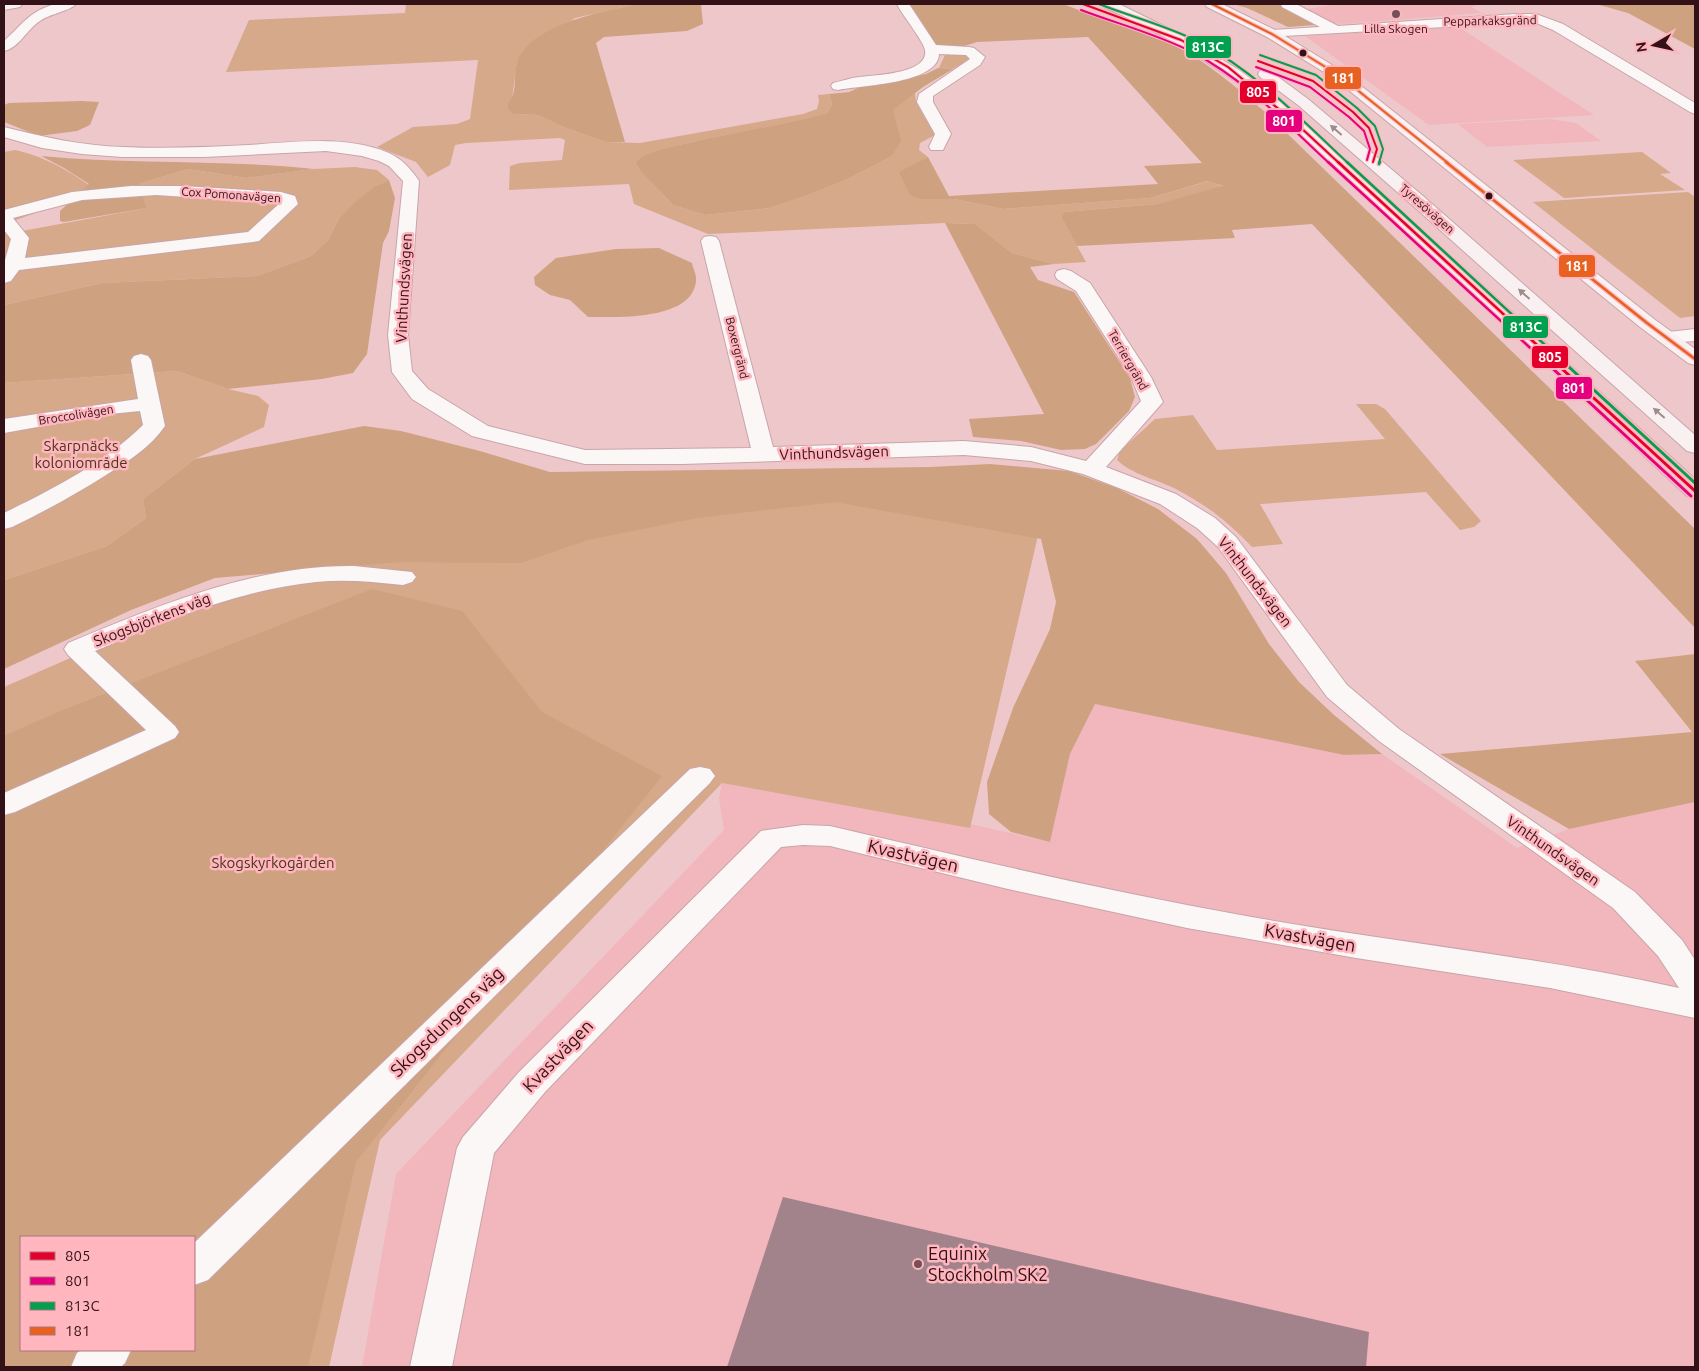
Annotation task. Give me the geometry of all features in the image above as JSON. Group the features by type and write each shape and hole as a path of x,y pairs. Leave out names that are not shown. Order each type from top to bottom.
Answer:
{"main road":[{"path":"4,6 15,4"},
{"name":"Tyresövägen","path":"1109,4 1208,55 1228,67 1272,101 1695,491"},
{"name":"Tyresövägen","path":"1137,4 1227,50 1266,74 1303,102 1695,446"},
{"path":"1212,4 1272,34 1340,76 1695,359"}],"street":[{"path":"4,47 12,43 26,25 43,12 69,4"},
{"path":"838,86 909,74 923,69 931,62 934,54 932,49 903,4"},
{"path":"1287,4 1334,29"},
{"name":"Pepparkaksgränd","path":"1272,34 1536,18 1558,27 1690,106"},
{"path":"932,49 969,51 978,57 975,62 926,94 925,102 943,134 937,147"},
{"name":"Pepparkaksgränd","path":"1690,106 1670,109 1695,124"},
{"name":"Vinthundsvägen","path":"4,132 53,146 102,152 326,146 352,149 382,156 395,162 404,170 411,181 398,335 402,372 420,394 480,431 584,457 764,455 964,448 1031,454 1091,469 1168,499 1206,523 1227,542 1337,691 1389,735 1624,900 1670,948 1695,986"},
{"name":"Cox Pomonavägen","path":"4,215 51,202 102,192 212,192 281,197 289,200 289,204 253,237 9,271"},
{"path":"4,219 20,238 18,254 9,271"},
{"name":"Boxergränd","path":"710,241 764,455"},
{"name":"Terriergränd","path":"1064,275 1083,287 1141,377 1152,402 1091,469"},
{"path":"1666,337 1695,335"},
{"path":"4,522 56,498 130,450 154,426 141,360"},
{"name":"Broccolivägen","path":"4,426 110,408 149,404"},
{"name":"Skogsbjörkens väg","path":"4,806 165,732 77,649 174,609 233,590 304,576 359,573 403,577"},
{"name":"Skogsdungens väg","path":"195,1267 700,776"},
{"name":"Kvastvägen","path":"431,1367 476,1148 532,1082 772,838 803,835 830,836 1077,895 1305,938 1633,990 1695,1005"},
{"path":"92,1367 109,1351"}],"shaded area":[{"name":"Lilla Skogen","path":"1337,4 1479,4 1471,7 1482,13 1343,24 1333,23 1307,9"},
{"path":"1457,26 1594,115 1429,125 1305,36"},
{"path":"1549,119 1576,123 1601,141 1487,147 1458,124"},
{"path":"1095,704 1344,755 1382,754 1517,848 1569,829 1695,802 1695,1367 362,1367 396,1174 724,830 719,798 722,783 970,824 1050,842 1070,754"}],"green space":[{"path":"406,4 637,4 575,18 517,62 512,99 514,114 538,115 563,127 606,142 640,143 803,114 817,109 818,95 829,94 832,104 827,113 670,147 648,154 635,162 640,171 673,205 705,215 770,208 850,178 892,156 900,141 892,110 915,93 916,102 935,135 920,143 919,150 928,157 900,173 919,199 954,199 1003,209 1150,198 1209,181 1224,187 1157,204 1064,212 1061,217 1086,262 1054,264 1012,253 975,224 945,223 708,234 634,204 629,184 509,190 510,166 520,163 562,160 565,140 560,138 455,145 450,165 428,177 416,162 377,147 413,127 457,124 470,119 478,60 226,72 249,20 405,13"},
{"path":"637,4 701,4 703,24 687,31 604,37 596,43 625,142 606,142 563,127 538,115 514,114 508,109 508,103 514,90 517,63 524,50 536,38 551,29 569,22"},
{"path":"908,4 1063,4 1145,32 1172,44 1200,60 1227,80 1264,111 1695,529 1695,628 1312,224 1232,230 1235,238 1077,246 1061,217 1064,212 1157,204 1223,186 1208,181 1150,198 1003,209 954,199 920,199 910,195 899,172 928,157 949,196 1158,184 1144,166 1202,163 1088,37 977,42 962,46 940,46 935,44"},
{"path":"1233,4 1280,4 1316,22 1315,25 1288,27 1247,8"},
{"path":"1596,4 1695,4 1695,49 1628,13"},
{"path":"950,52 968,54 971,58 953,69 939,68 945,55"},
{"path":"938,68 953,69 923,87 893,110 901,141 892,156 850,178 770,208 705,215 673,205 640,171 635,162 648,154 669,147 827,113 832,104 829,94 849,92 866,84 902,80 926,74"},
{"path":"99,102 90,125 77,131 39,136 4,122 4,105 9,103"},
{"path":"15,150 54,164 89,185 71,200 16,220 22,231 147,208 139,184 188,169 246,178 314,169 355,167 377,170 389,180 375,186 338,220 328,240 311,256 257,276 102,283 4,305 4,152"},
{"path":"1642,152 1671,173 1660,174 1685,190 1564,198 1513,160"},
{"path":"41,156 75,159 246,164 314,169 246,178 188,169 139,184 147,208 64,222 60,221 60,211 89,184"},
{"path":"389,180 395,198 389,231 383,243 367,354 353,373 322,379 228,389 177,371 4,383 4,305 102,283 257,276 311,256 328,240 338,220 353,204 375,186"},
{"path":"1688,192 1695,197 1695,316 1680,318 1533,202"},
{"path":"945,223 975,224 1012,253 1054,264 1030,267 1038,280 1074,292 1130,378 1135,397 1129,411 1096,444 1085,449 1061,450 1021,441 973,437 969,419 1044,414"},
{"path":"659,248 692,263 696,277 691,294 682,304 668,310 634,316 588,317 570,300 550,295 535,285 534,277 556,258 616,249"},
{"name":"Skarpnäcks koloniområde","path":"177,371 228,389 258,396 269,405 264,427 195,459 143,499 146,518 107,546 4,580 4,383"},
{"path":"1356,404 1376,404 1385,409 1481,521 1474,527 1460,530 1426,492 1260,504 1283,544 1252,547 1234,529 1208,508 1176,489 1130,469 1117,460 1120,451 1155,419 1193,415 1217,450 1385,439"},
{"path":"364,426 401,431 480,451 550,472 930,467 990,464 1069,471 1117,488 1158,509 1197,539 1226,573 1269,644 1299,682 1334,715 1382,754 1344,755 1095,704 1070,754 1050,842 1011,832 989,814 987,782 1013,708 1050,629 1056,602 1041,539 835,502 697,518 588,540 521,563 400,562 215,578 131,610 4,669 4,580 107,546 146,518 143,499 195,459"},
{"name":"Skogskyrkogården","path":"805,486 1043,514 970,828 722,783 380,1140 329,1367 4,1367 4,687 249,580"},
{"name":"Skogskyrkogården","path":"372,589 462,611 542,712 662,776 356,1162 308,1367 4,1367 4,736 58,712"},
{"path":"1695,654 1695,802 1569,829 1440,754 1692,732 1635,661"}],"building":[{"name":"Equinix Stockholm SK2","path":"783,1197 1369,1332 1366,1367 727,1367"}],"transit line":[{"name":"805","path":"1083,4 1181,40 1228,67 1299,126 1695,491"},
{"name":"813C","path":"1099,4 1172,30 1199,42 1231,61 1261,84 1695,483"},
{"name":"181","path":"1212,4 1272,34 1340,76 1647,323 1695,359"},
{"name":"801","path":"1081,10 1178,45 1210,62 1240,84 1295,131 1691,496"},
{"name":"813C","path":"1260,55 1316,75 1357,108 1375,126 1383,149 1379,164"},
{"name":"805","path":"1258,61 1313,81 1353,112 1369,128 1377,149 1373,162"},
{"name":"801","path":"1256,67 1310,87 1349,117 1364,131 1370,149 1367,160"}],"place":[{"name":"Lilla Skogen","path":"1396,14"},
{"name":"Equinix Stockholm SK2","path":"918,1264"}]}
